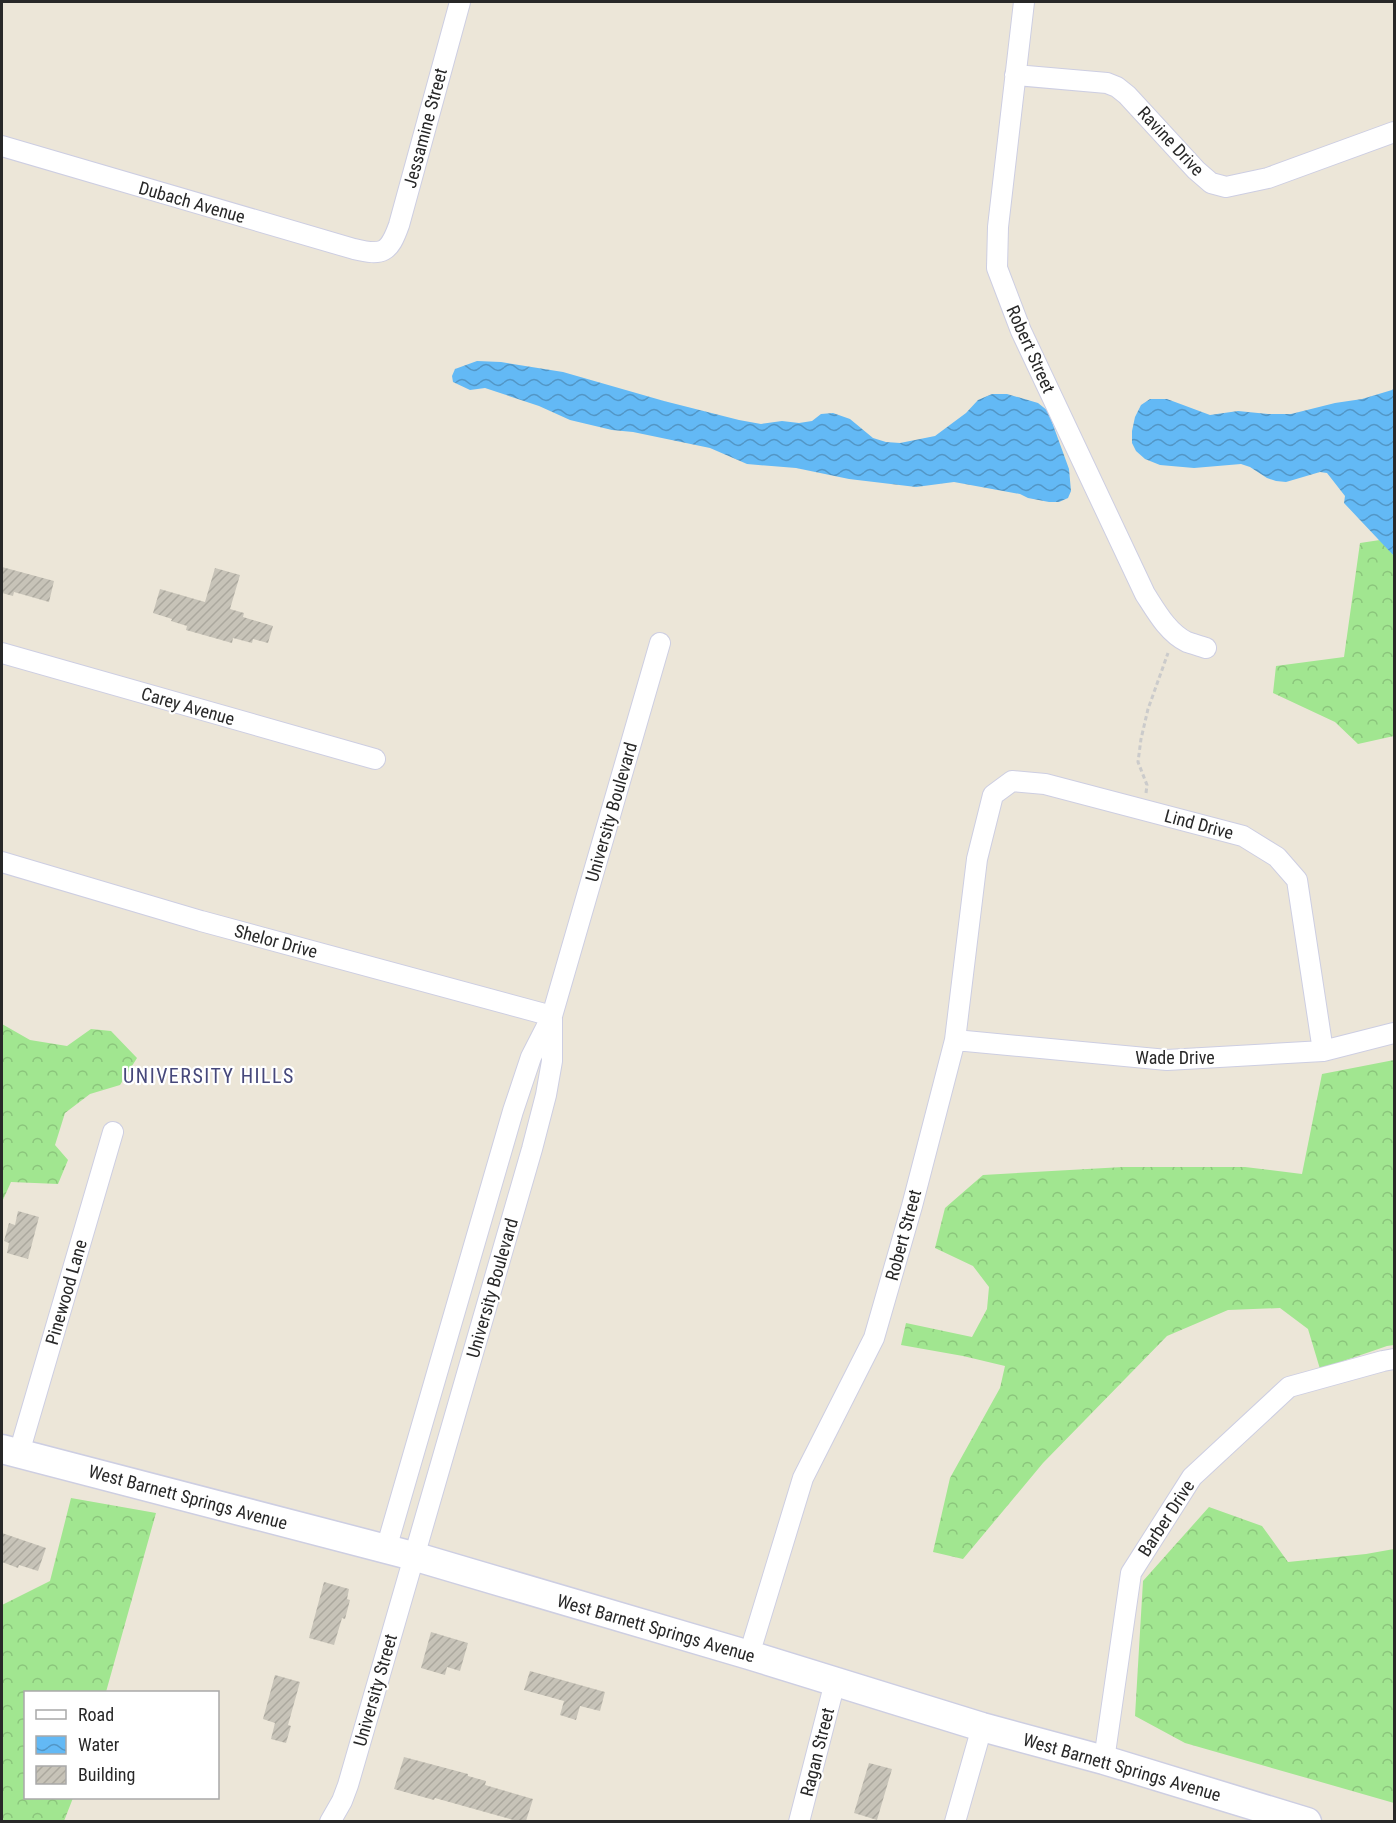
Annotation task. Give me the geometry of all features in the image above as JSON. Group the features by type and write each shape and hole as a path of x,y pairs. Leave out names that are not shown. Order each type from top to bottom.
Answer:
{"street":[{"name":"Jessamine Street","path":"384,250 390,246 399,225 460,2"},
{"name":"Robert Street","path":"1024,2 998,227 998,268 1020,331 1145,594 1161,619 1185,641 1206,648"},
{"name":"Ravine Drive","path":"1015,75 1107,83 1117,87 1196,170 1211,183 1226,187 1268,178 1395,132"},
{"name":"Dubach Avenue","path":"2,146 365,252 384,250"},
{"name":"University Boulevard","path":"386,1549 517,1101 531,1057 552,1016 660,643"},
{"name":"Carey Avenue","path":"2,653 375,759"},
{"name":"Lind Drive","path":"993,795 1012,781 1045,784 1243,836 1277,857 1297,880 1323,1051"},
{"name":"Robert Street","path":"749,1655 803,1478 874,1338 912,1206 954,1040 976,859 993,795"},
{"name":"Shelor Drive","path":"2,862 201,921 552,1016"},
{"name":"University Boulevard","path":"413,1556 546,1095 552,1060 552,1016"},
{"name":"Wade Drive","path":"954,1040 1167,1060 1323,1051 1395,1033"},
{"name":"Pinewood Lane","path":"10,1451 113,1132"},
{"name":"Barber Drive","path":"1104,1760 1131,1573 1192,1477 1289,1387 1383,1360 1395,1359"},
{"name":"West Barnett Springs Avenue","path":"10,1451 413,1556 749,1655 982,1727 1104,1760 1306,1821"},
{"name":"University Street","path":"330,1821 348,1785 413,1556"},
{"name":"Ragan Street","path":"799,1821 834,1682"},
{"path":"955,1821 982,1727"}],"path":[{"path":"1141,809 1147,785 1138,762 1140,739 1167,657 1173,630"}],"green space":[{"path":"1380,540 1394,556 1394,736 1358,744 1335,722 1273,693 1276,666 1344,657 1360,543"},
{"path":"2,1024 30,1040 67,1046 91,1029 111,1031 137,1058 120,1085 90,1094 65,1113 55,1145 68,1160 58,1184 11,1182 2,1202"},
{"path":"1394,1060 1394,1345 1320,1369 1308,1329 1280,1308 1228,1310 1167,1336 1043,1463 963,1559 933,1552 950,1478 1000,1388 1005,1366 901,1345 906,1323 972,1337 987,1309 989,1287 973,1266 935,1248 945,1208 983,1175 1123,1167 1245,1167 1302,1174 1322,1074"},
{"path":"71,1498 156,1513 106,1691 24,1691 24,1799 73,1799 64,1821 2,1821 2,1605 50,1581"},
{"path":"1209,1507 1262,1526 1288,1562 1394,1549 1394,1803 1185,1743 1135,1716 1143,1581"}],"water":[{"path":"477,361 501,362 563,372 664,401 761,424 782,421 799,423 812,421 821,414 833,413 850,419 873,438 900,443 935,436 966,413 978,400 992,394 1007,394 1038,403 1048,411 1069,469 1071,491 1068,498 1059,502 1049,502 1020,494 954,482 916,487 849,479 796,468 747,464 710,448 570,420 539,406 485,388 470,390 453,382 452,376 455,369"},
{"path":"1394,388 1394,556 1344,503 1345,496 1327,473 1320,472 1286,482 1267,478 1241,464 1194,468 1160,465 1145,459 1136,451 1132,443 1135,417 1141,405 1150,399 1167,399 1210,415 1238,411 1291,414 1362,399"}],"building":[{"path":"2,567 54,581 49,602 14,592 13,596 2,593"},
{"path":"215,568 240,575 230,609 244,613 243,617 273,626 268,643 253,639 252,643 233,638 232,643 186,630 187,626 153,613 160,589 205,602"},
{"path":"18,1211 39,1217 28,1259 7,1253 9,1243 4,1241 9,1223 15,1225"},
{"path":"2,1533 46,1548 38,1571 19,1565 18,1568 2,1562"},
{"path":"324,1582 349,1589 347,1599 350,1600 345,1619 342,1618 334,1645 309,1638"},
{"path":"431,1632 468,1643 460,1671 447,1667 445,1675 421,1668"},
{"path":"530,1671 605,1692 600,1711 580,1706 576,1720 560,1715 564,1701 524,1690"},
{"path":"275,1675 300,1682 288,1725 291,1726 286,1743 271,1739 275,1723 263,1719"},
{"path":"404,1757 468,1774 468,1776 486,1781 485,1785 533,1799 526,1821 517,1821 394,1789"},
{"path":"869,1763 892,1769 877,1820 854,1813"}],"district":[{"name":"UNIVERSITY HILLS","path":"209,1076"}]}
